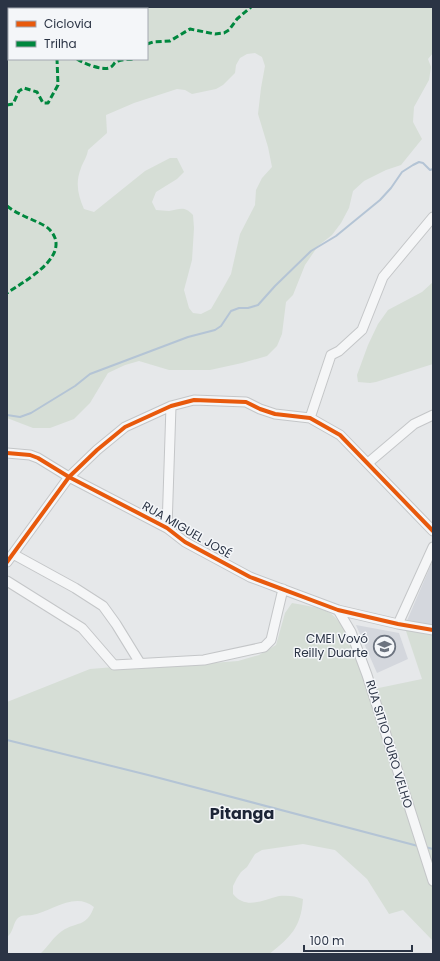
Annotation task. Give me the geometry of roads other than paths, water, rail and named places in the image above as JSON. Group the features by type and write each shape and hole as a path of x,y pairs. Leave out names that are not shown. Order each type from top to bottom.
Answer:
{"street":[{"path":"310,418 331,355 339,351 362,330 383,277 433,217"},
{"path":"7,562 69,477 96,450 125,427 171,406 194,400 246,402 275,414 310,418 340,435 433,531"},
{"path":"167,528 171,406"},
{"path":"368,463 414,424 433,414"},
{"name":"RUA MIGUEL JOSÉ","path":"7,453 30,455 38,458 69,477 167,528 185,542 250,576 338,610 398,624 433,630"},
{"path":"398,624 433,547"},
{"path":"13,554 75,588 103,606 140,663"},
{"path":"7,581 82,628 114,665 204,660 264,647 271,640 283,589"},
{"name":"RUA SITIO OURO VELHO","path":"338,610 351,632 367,675 433,881"}],"waterway":[{"path":"7,415 20,417 31,413 75,386 90,374 188,337 215,330 221,326 231,311 258,305 311,251 336,236 380,200 391,188 402,172 419,162 423,163 430,170 433,169"},
{"path":"7,740 148,775 418,846"},
{"path":"425,847 433,849"}],"place":[{"name":"CMEI Vovó Reilly Duarte","path":"384,646"}],"district":[{"name":"Pitanga","path":"242,813"}]}
